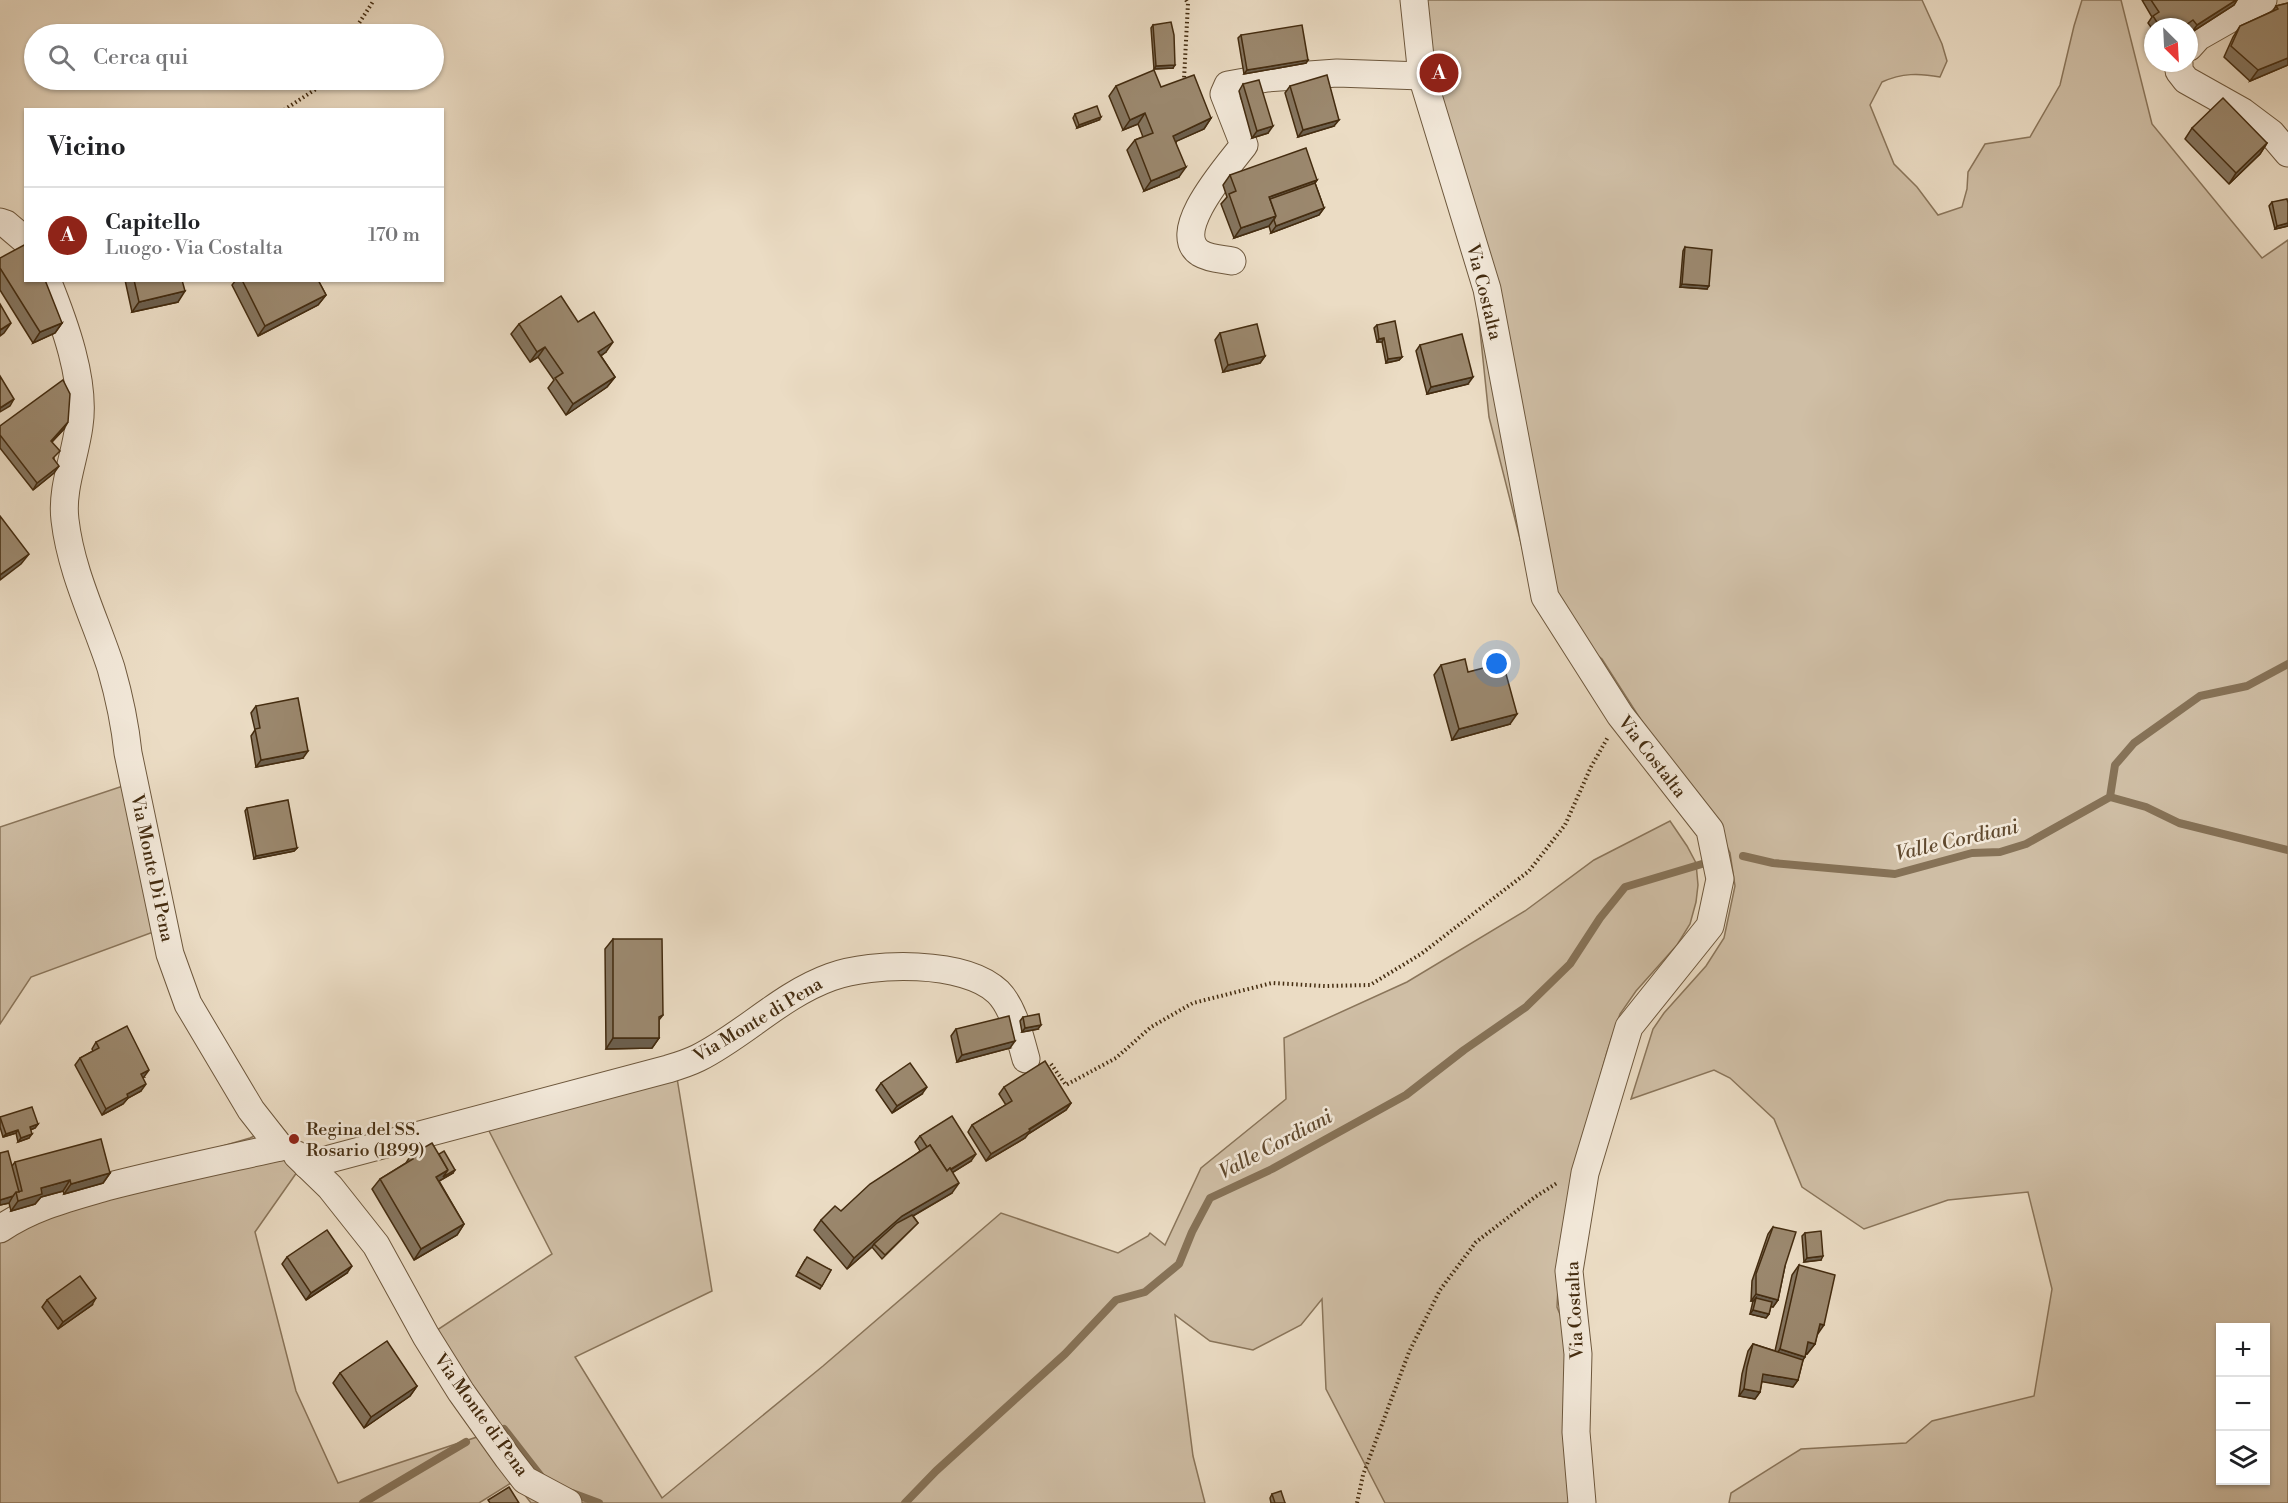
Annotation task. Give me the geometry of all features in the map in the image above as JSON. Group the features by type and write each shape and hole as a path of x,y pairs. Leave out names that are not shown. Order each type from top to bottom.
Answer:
{"street":[{"name":"Via Costalta","path":"1414,0 1422,76 1487,290 1545,597 1620,715 1710,830 1720,879 1710,926 1629,1027 1585,1173 1569,1271 1578,1354 1576,1432 1582,1503"},
{"path":"2198,37 2263,0"},
{"path":"2181,72 2186,80 2243,112 2271,133 2288,153"},
{"path":"1232,261 1212,258 1199,252 1190,239 1193,218 1244,145 1224,94 1228,85 1267,78 1337,73 1422,76"},
{"path":"0,222 6,224 24,239"},
{"name":"Via Monte Di Pena","path":"48,282 63,325 81,395 80,425 66,491 64,517 69,547 111,668 124,722 128,753 170,954 188,1004 251,1110 280,1147"},
{"name":"Via Monte di Pena","path":"307,1165 668,1070 698,1058 789,998 831,977 864,970 934,967 961,973 981,981 998,993 1010,1011 1026,1059"},
{"path":"0,1229 50,1203 141,1178 280,1147"},
{"name":"Via Monte di Pena","path":"280,1147 293,1152 330,1187 376,1245 432,1346 461,1392 525,1480 568,1503"}],"path":[{"path":"358,24 374,0"},
{"path":"1186,0 1188,3 1184,79 1196,88 1224,94"},
{"path":"287,108 314,90"},
{"path":"1026,1059 1050,1063 1066,1085 1116,1058 1151,1027 1193,1003 1272,983 1325,986 1370,985 1421,954 1529,871 1565,825 1591,767 1620,715"},
{"path":"1357,1503 1363,1475 1409,1352 1440,1290 1476,1242 1535,1197 1564,1179 1585,1173"}],"shaded area":[{"path":"1409,0 1922,0 1942,44 1947,61 1940,77 1911,75 1889,79 1882,82 1870,105 1894,164 1917,187 1938,215 1962,207 1967,189 1968,172 1985,144 2030,137 2060,85 2082,0 2121,0 2152,124 2262,258 2288,240 2288,1503 1729,1503 1731,1493 1801,1449 1906,1443 1932,1421 2034,1396 2052,1289 2028,1192 1948,1200 1864,1229 1802,1187 1774,1119 1730,1078 1714,1070 1631,1099 1653,1029 1664,1013 1706,966 1724,938 1735,886 1730,853 1718,828 1641,720 1602,659 1537,606 1489,417 1469,225"},
{"path":"126,785 156,931 31,977 0,1024 0,827"},
{"path":"1670,821 1696,863 1698,885 1696,902 1690,924 1677,945 1636,991 1620,1014 1607,1052 1572,1180 1559,1268 1557,1307 1580,1363 1582,1503 1385,1503 1326,1389 1322,1299 1301,1325 1253,1350 1210,1341 1175,1315 1193,1456 1205,1503 531,1503 514,1481 479,1503 0,1503 0,1217 155,1166 250,1138 279,1124 289,1136 292,1133 299,1140 297,1143 309,1155 255,1232 296,1391 338,1483 489,1433 425,1338 552,1254 487,1127 676,1072 712,1291 575,1357 662,1498 823,1366 1001,1213 1118,1253 1150,1233 1165,1245 1201,1168 1286,1099 1284,1038 1407,982 1525,911 1594,860"}],"building":[{"path":"2151,0 2236,0 2198,24 2198,18 2154,18 2153,16 2159,12"},
{"path":"2288,3 2288,58 2258,70 2231,46 2240,26 2278,9 2276,6"},
{"path":"1171,22 1175,65 1156,66 1153,25"},
{"path":"1302,25 1308,60 1247,70 1241,35"},
{"path":"1154,70 1161,87 1194,75 1211,118 1173,136 1186,167 1151,181 1135,140 1153,133 1145,113 1130,120 1116,86"},
{"path":"1327,75 1339,120 1303,130 1290,86"},
{"path":"1259,80 1273,126 1257,131 1243,84"},
{"path":"2223,98 2267,143 2236,173 2192,128"},
{"path":"1097,106 1101,117 1079,125 1075,114"},
{"path":"1306,148 1317,180 1269,197 1276,216 1241,228 1229,194 1236,191 1230,175"},
{"path":"1315,183 1324,208 1276,226 1274,220 1276,216 1270,199"},
{"path":"2287,199 2288,223 2277,226 2272,202"},
{"path":"24,245 24,282 46,282 62,323 40,332 0,268 0,258"},
{"path":"1685,247 1712,250 1709,286 1682,284"},
{"path":"134,282 183,282 185,291 139,302"},
{"path":"243,282 319,282 326,295 265,326"},
{"path":"561,296 578,322 594,312 613,342 598,352 615,377 573,404 555,378 563,373 545,347 537,352 519,324"},
{"path":"0,304 11,323 0,330"},
{"path":"1395,321 1402,357 1388,359 1384,338 1379,339 1377,325"},
{"path":"1257,324 1265,356 1228,365 1220,333"},
{"path":"1462,334 1473,377 1431,387 1420,345"},
{"path":"0,376 14,399 0,408"},
{"path":"63,380 70,394 68,422 51,441 60,451 53,458 59,466 37,483 0,435 0,426"},
{"path":"0,516 29,554 0,575"},
{"path":"1465,659 1468,672 1503,663 1517,714 1459,729 1441,665"},
{"path":"298,698 308,751 261,760 255,729 260,728 256,706"},
{"path":"288,800 297,848 256,856 247,808"},
{"path":"613,939 662,939 663,1015 659,1017 659,1038 613,1038"},
{"path":"1039,1014 1041,1025 1025,1028 1023,1017"},
{"path":"1009,1016 1015,1041 962,1055 956,1029"},
{"path":"127,1026 149,1070 141,1074 146,1084 106,1109 80,1058 99,1048 96,1042"},
{"path":"1045,1061 1071,1103 991,1154 972,1125 1012,1101 1004,1087"},
{"path":"910,1063 927,1087 897,1106 881,1083"},
{"path":"32,1107 38,1124 30,1127 32,1134 21,1138 18,1130 6,1134 0,1117"},
{"path":"952,1116 976,1154 947,1171 930,1145 927,1147 920,1136"},
{"path":"101,1139 110,1173 71,1184 70,1180 41,1188 42,1194 18,1201 16,1192 22,1191 15,1162"},
{"path":"432,1143 448,1170 436,1177 464,1224 421,1249 380,1179 413,1159 411,1155"},
{"path":"930,1145 947,1171 950,1168 959,1183 902,1216 854,1258 821,1220 835,1206 841,1211 870,1184"},
{"path":"8,1151 19,1192 0,1200 0,1153"},
{"path":"444,1151 455,1170 443,1177 448,1170 439,1154"},
{"path":"912,1215 918,1223 885,1255 874,1244 897,1223"},
{"path":"1773,1227 1796,1232 1785,1266 1778,1300 1756,1294 1756,1274"},
{"path":"327,1230 352,1266 311,1293 287,1257"},
{"path":"1821,1231 1823,1256 1807,1258 1805,1233"},
{"path":"807,1257 831,1270 822,1286 798,1272"},
{"path":"1799,1265 1835,1275 1824,1325 1820,1324 1815,1344 1808,1342 1805,1357 1780,1349"},
{"path":"80,1276 96,1298 63,1322 47,1300"},
{"path":"1756,1298 1772,1302 1769,1314 1753,1310"},
{"path":"387,1341 417,1386 371,1417 340,1373"},
{"path":"1753,1344 1803,1360 1798,1380 1763,1374 1760,1392 1744,1389"},
{"path":"509,1487 519,1503 490,1503 488,1500"},
{"path":"1281,1491 1285,1503 1275,1503 1272,1494"}],"waterway":[{"name":"Valle Cordiani","path":"1743,856 1773,863 1895,874 1972,853 2000,852 2026,844 2110,797 2115,765 2134,743 2200,696 2247,686 2288,664"},
{"path":"2110,797 2146,807 2179,823 2288,850"},
{"name":"Valle Cordiani","path":"905,1503 936,1471 1065,1354 1116,1300 1145,1292 1179,1264 1192,1232 1210,1198 1272,1169 1406,1095 1464,1050 1526,1007 1570,964 1600,918 1625,887 1702,864"},
{"name":"Valle Cordiani","path":"504,1429 543,1479"},
{"name":"Valle Cordiani","path":"363,1503 466,1442"},
{"name":"Valle Cordiani","path":"572,1493 599,1503"}],"place":[{"name":"Capitello","path":"1439,73"},
{"name":"Regina del SS. Rosario (1899)","path":"294,1139"}]}
